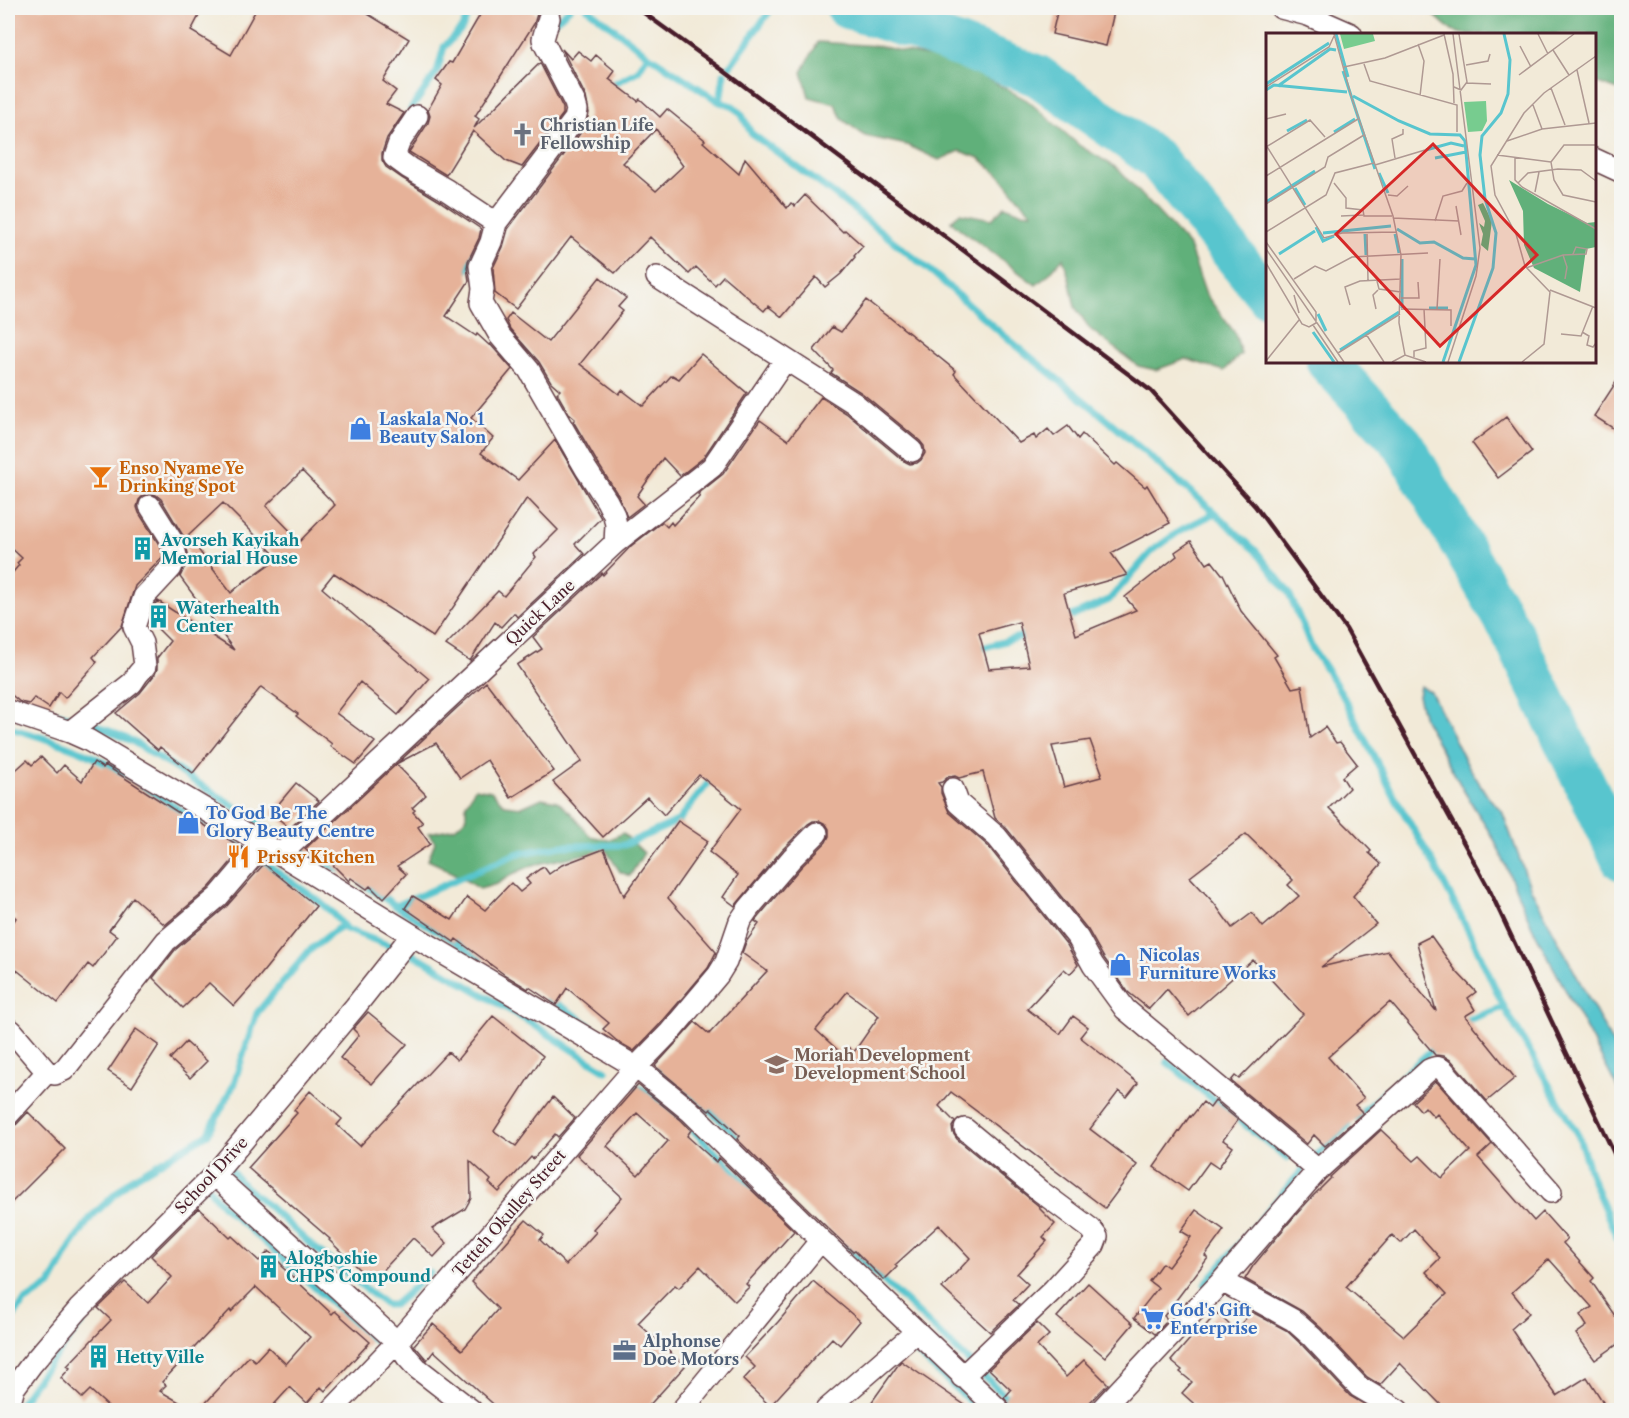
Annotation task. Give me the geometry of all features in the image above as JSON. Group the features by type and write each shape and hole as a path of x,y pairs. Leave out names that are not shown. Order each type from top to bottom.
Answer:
{"street":[{"path":"1281,8 1308,15 1349,33"},
{"path":"549,18 544,43 575,103 575,119 496,223 491,242 480,266 483,289 481,303 500,336 529,370 586,469 608,501 616,525 615,543"},
{"path":"417,116 399,142 394,157 496,223"},
{"path":"1596,160 1622,172"},
{"path":"657,277 854,403 912,451"},
{"name":"Quick Lane","path":"47,1072 55,1074 64,1070 166,941 218,897 253,856 274,850 615,543 712,466 785,360"},
{"path":"70,732 132,683 145,666 142,643 134,627 144,597 171,568 176,556 172,541 150,506"},
{"path":"8,711 88,740 636,1067 690,1111 962,1377 999,1410"},
{"path":"953,789 958,803 997,837 1078,938 1093,965 1125,1009 1318,1170"},
{"name":"Tetteh Okulley Street","path":"332,1410 397,1342 718,975 726,962 740,921 749,908 817,833"},
{"name":"School Drive","path":"8,1410 14,1388 31,1365 79,1309 214,1175 355,1007 412,935"},
{"path":"8,1030 12,1031 47,1072 8,1115"},
{"path":"1101,1410 1222,1281 1318,1170 1435,1067 1444,1071 1551,1192"},
{"path":"962,1377 1053,1290 1094,1245 1097,1237 1091,1229 1040,1191 965,1129"},
{"path":"214,1175 397,1342 407,1358 417,1368 471,1410"},
{"path":"682,1410 821,1240"},
{"path":"1222,1281 1293,1320 1359,1387 1398,1410"},
{"path":"826,1410 916,1332"}],"green space":[{"path":"1426,8 1621,8 1621,91 1596,82 1596,33 1459,33 1452,31"},
{"path":"818,42 879,46 958,63 1027,100 1080,146 1117,168 1189,246 1206,295 1235,333 1241,354 1224,371 1186,359 1156,370 1138,366 1090,329 1075,307 1063,258 1036,285 951,221 960,213 992,219 1005,206 1032,213 1002,178 979,158 960,151 939,160 907,145 865,136 842,119 835,104 809,97 802,72"},
{"path":"475,788 491,791 505,805 522,807 542,798 557,801 572,814 590,836 609,840 623,833 644,853 630,876 620,872 606,850 533,865 497,884 480,889 428,860 435,842 428,833 455,828 466,818 466,804"}],"water":[{"path":"1420,686 1431,692 1466,762 1488,797 1502,811 1530,887 1621,1060 1621,1095 1532,927 1495,841 1424,719 1418,696"}],"building":[{"path":"8,8 203,8 191,31 231,55 257,8 358,8 409,39 383,81 396,91 386,104 404,113 387,138 382,160 386,167 481,229 468,261 469,281 446,316 490,344 512,369 471,418 493,438 481,453 518,480 555,440 601,518 575,544 584,554 517,617 514,613 501,627 495,622 470,661 446,645 498,591 504,596 536,557 534,554 558,530 527,498 433,637 334,573 322,588 429,679 398,715 360,682 336,713 375,742 356,764 330,746 332,744 296,716 298,714 261,687 193,773 160,747 158,750 116,713 140,693 155,674 157,658 170,641 150,621 158,601 234,650 180,577 188,560 188,553 184,537 161,499 150,493 144,495 137,507 160,546 163,555 161,559 135,586 122,626 93,657 97,662 65,698 59,692 49,708 34,698 29,704 20,702 8,692 8,578 22,558 8,545","holes":["302,471 335,505 300,541 266,506","223,503 278,558 231,593 188,536"]},
{"path":"484,8 528,8 537,14 534,24 475,116 479,119 474,128 540,63 563,108 563,114 522,167 506,161 473,131 446,175 409,152 428,123 430,116 428,110 442,85 436,80 449,62 452,63"},
{"path":"1058,8 1115,8 1106,46 1052,34"},
{"path":"562,49 571,59 578,51 591,61 596,55 615,71 609,79 638,101 640,99 660,117 667,109 705,140 703,142 739,174 745,158 787,208 791,203 795,206 805,195 843,232 845,230 863,246 841,274 825,287 816,277 782,317 768,306 764,311 723,276 715,285 696,267 689,274 650,237 615,273 571,237 516,309 495,293 493,268 508,229 585,127 589,113 586,97","holes":["656,129 683,166 656,191 623,163"]},
{"path":"600,277 626,298 618,307 623,311 580,364 619,394 622,390 643,406 672,375 679,379 701,354 747,393 703,458 680,476 663,458 637,496 644,504 627,517 618,495 573,421 575,419 569,414 557,393 560,390 551,382 539,362 510,329 506,320 511,313 548,342"},
{"path":"866,300 956,371 954,374 1019,443 1034,435 1036,439 1048,429 1054,436 1068,426 1078,439 1082,434 1115,465 1117,463 1145,487 1147,485 1170,523 1111,553 1127,575 1064,593 1076,635 1136,610 1125,597 1177,556 1175,552 1191,541 1207,564 1212,561 1223,574 1241,611 1277,655 1274,657 1292,688 1302,686 1310,738 1325,727 1336,743 1340,742 1357,764 1342,777 1349,788 1329,808 1381,864 1353,896 1376,924 1321,967 1388,951 1436,1011 1417,943 1431,936 1456,971 1476,992 1468,998 1475,1010 1465,1016 1515,1078 1487,1101 1452,1061 1444,1056 1435,1055 1390,1002 1328,1057 1364,1098 1355,1105 1363,1113 1325,1146 1314,1135 1307,1144 1231,1081 1235,1076 1239,1079 1303,1014 1253,960 1189,1016 1167,989 1149,1009 1128,992 1088,930 1007,829 995,818 983,772 959,778 948,777 938,783 949,812 988,846 1067,945 1078,965 1070,974 1064,969 1027,1009 1060,1034 1073,1016 1088,1027 1080,1037 1138,1083 1127,1097 1119,1091 1090,1129 1137,1165 1105,1208 951,1092 939,1106 955,1122 952,1127 957,1139 1040,1207 1055,1224 1043,1237 1047,1241 1017,1274 1028,1284 1013,1300 1019,1305 990,1332 942,1288 970,1258 939,1225 895,1265 897,1267 884,1280 737,1139 740,1136 711,1109 709,1111 655,1066 695,1022 709,1034 767,971 742,953 746,942 759,924 755,921 759,916 826,842 829,829 826,824 813,821 808,824 782,850 735,906 723,897 738,875 709,852 741,809 699,775 664,815 647,797 603,837 553,782 582,761 517,665 542,649 533,637 602,573 603,575 631,546 662,522 667,527 671,522 673,525 700,496 698,494 723,474 760,420 788,440 821,397 846,413 904,461 910,464 921,460 925,453 920,441 862,393 831,373 833,370 814,350 832,327 841,332","holes":["1019,622 1029,666 989,669 979,633","1090,740 1102,773 1101,777 1064,787 1052,746","1246,834 1293,880 1288,885 1299,896 1263,927 1252,913 1232,928 1214,903 1190,877","847,992 879,1016 854,1052 848,1047 842,1054 816,1030"]},
{"path":"1622,373 1622,434 1594,416"},
{"path":"1506,417 1532,452 1498,478 1472,443"},
{"path":"486,682 554,771 511,798 487,760 460,778 436,743 397,763"},
{"path":"41,757 57,773 64,765 82,781 94,762 103,768 105,765 182,815 199,822 243,848 209,888 165,925 133,897 109,930 117,936 93,968 88,964 58,1003 8,963 8,930 16,918 8,911 8,777 27,760 32,765"},
{"path":"396,764 426,795 412,808 423,823 418,827 430,844 397,866 406,874 384,898 370,886 367,889 351,878 349,881 327,859 321,864 305,849"},
{"path":"296,783 319,801 290,828 271,813"},
{"path":"678,821 708,841 668,898 716,952 708,968 634,1051 603,1029 609,1023 567,988 556,1005 529,987 528,989 505,975 456,939 454,942 405,908 413,896 452,920 467,897 485,910 511,883 520,892 530,884 526,879 540,869 544,867 549,874 562,865 604,849 624,896"},
{"path":"264,864 316,906 234,1006 209,983 183,1008 153,978 175,950 226,907"},
{"path":"368,1012 407,1044 372,1084 340,1058 359,1035 353,1029"},
{"path":"493,1016 543,1056 494,1131 516,1146 553,1097 575,1118 558,1137 555,1134 533,1159 531,1157 499,1192 489,1183 491,1180 470,1161 471,1198 465,1209 432,1229 447,1243 434,1257 413,1238 372,1282 330,1239 248,1168 297,1113 294,1110 310,1091 342,1119 337,1125 360,1146 448,1052 457,1060"},
{"path":"136,1029 159,1045 132,1087 108,1071"},
{"path":"186,1042 207,1061 190,1078 170,1059"},
{"path":"1436,1081 1492,1144 1478,1157 1534,1221 1543,1212 1567,1239 1563,1243 1594,1278 1591,1281 1615,1316 1622,1311 1622,1341 1595,1360 1576,1334 1587,1326 1580,1315 1592,1307 1549,1259 1512,1292 1529,1313 1511,1329 1557,1396 1587,1377 1603,1402 1590,1410 1446,1410 1400,1363 1380,1385 1367,1377 1302,1311 1245,1279 1292,1219 1330,1177 1381,1130 1414,1161 1420,1156 1442,1178 1470,1151 1437,1114 1434,1117 1425,1107 1421,1111 1413,1102","holes":["1414,1229 1440,1258 1426,1272 1447,1294 1404,1336 1346,1287 1392,1235 1401,1243"]},
{"path":"638,1085 681,1120 691,1130 687,1136 716,1162 719,1158 794,1231 746,1284 749,1287 735,1301 700,1266 679,1288 675,1285 638,1323 685,1366 645,1410 500,1410 434,1351 427,1360 414,1345 433,1324 462,1350 498,1309 471,1282 526,1220 544,1235 540,1240 566,1265 596,1232 593,1229 622,1197 577,1155","holes":["637,1113 668,1141 638,1175 607,1146"]},
{"path":"1215,1101 1238,1120 1223,1140 1233,1147 1218,1168 1209,1162 1188,1191 1154,1167 1190,1116 1203,1102 1210,1108"},
{"path":"28,1112 65,1149 8,1206 8,1127 17,1124"},
{"path":"199,1208 230,1238 232,1236 259,1261 269,1251 282,1267 332,1314 335,1311 370,1342 325,1391 321,1387 307,1403 290,1387 269,1410 199,1410 249,1356 255,1361 268,1347 286,1364 310,1337 256,1287 231,1312 230,1310 162,1382 166,1385 160,1391 193,1410 112,1410 90,1390 82,1398 61,1378 70,1368 67,1366 111,1320 98,1308 125,1282 148,1303 172,1277 151,1256"},
{"path":"1196,1210 1224,1230 1205,1256 1208,1258 1164,1316 1168,1320 1155,1334 1134,1318 1158,1288 1149,1281 1162,1263 1168,1267 1191,1237 1181,1231"},
{"path":"813,1281 860,1321 840,1345 832,1338 770,1406 743,1380 755,1367 745,1357"},
{"path":"1088,1283 1133,1324 1105,1357 1057,1317"},
{"path":"1252,1312 1286,1330 1350,1396 1374,1410 1201,1410 1182,1393 1192,1382 1171,1361 1196,1332 1198,1334 1217,1313 1235,1330"},
{"path":"1037,1323 1049,1335 1037,1346 1066,1377 1084,1360 1108,1384 1082,1410 1011,1410 1011,1406 1004,1398 1011,1390 989,1369"},
{"path":"901,1361 972,1410 866,1410"}],"waterway":[{"path":"411,109 437,72 444,47 462,28 471,8"},
{"path":"553,23 570,8"},
{"path":"587,8 648,55 720,102 733,106 742,115 751,133 834,194 932,272 1002,334 1109,421 1256,551 1289,593 1311,646 1342,694 1394,796 1435,866 1504,1007 1579,1137 1592,1179 1622,1249"},
{"path":"730,66 772,8"},
{"path":"847,8 916,30 1038,76 1156,159 1266,295"},
{"path":"609,86 638,71 648,55"},
{"path":"720,102 724,74"},
{"path":"466,270 476,251"},
{"path":"1328,363 1403,444 1510,629 1622,860"},
{"path":"1063,620 1109,600 1152,551 1181,530 1215,513"},
{"path":"975,650 1030,634"},
{"path":"8,697 17,702 89,722 132,741 320,861 344,871"},
{"path":"8,727 81,751 135,780 206,826"},
{"path":"396,906 516,854 562,846 624,845 678,821 713,777"},
{"path":"236,844 316,899 333,913 346,929 398,949"},
{"path":"361,882 396,906 481,957"},
{"path":"8,1324 24,1302 50,1285 71,1246 91,1217 130,1180 208,1134 233,1086 257,1013 309,951 342,925"},
{"path":"403,952 424,960 526,1020 606,1071"},
{"path":"549,999 604,1037"},
{"path":"1462,1024 1504,1007"},
{"path":"1356,1118 1437,1045"},
{"path":"1167,1062 1287,1158"},
{"path":"656,1071 712,1112 745,1143"},
{"path":"630,1083 659,1099 766,1204"},
{"path":"1205,1284 1306,1166 1348,1125"},
{"path":"227,1163 248,1189 310,1244 386,1305 394,1305 430,1273"},
{"path":"207,1185 231,1213 378,1343"},
{"path":"846,1245 1020,1410"},
{"path":"16,1410 94,1307"},
{"path":"907,1344 979,1410"}],"railway":[{"path":"637,8 1151,391 1255,506 1346,629 1488,887 1622,1170"}],"place":[{"name":"Christian Life Fellowship","path":"522,134"},
{"name":"Laskala No. 1 Beauty Salon","path":"361,428"},
{"name":"Enso Nyame Ye Drinking Spot","path":"101,477"},
{"name":"Avorseh Kayikah Memorial House","path":"143,549"},
{"name":"Waterhealth Center","path":"158,617"},
{"name":"To God Be The Glory Beauty Centre","path":"188,822"},
{"name":"Prissy Kitchen","path":"239,857"},
{"name":"Nicolas Furniture Works","path":"1121,964"},
{"name":"Moriah Development Development School","path":"776,1064"},
{"name":"Alogboshie CHPS Compound","path":"268,1267"},
{"name":"God's Gift Enterprise","path":"1152,1319"},
{"name":"Alphonse Doe Motors","path":"625,1350"},
{"name":"Hetty Ville","path":"98,1357"}]}
